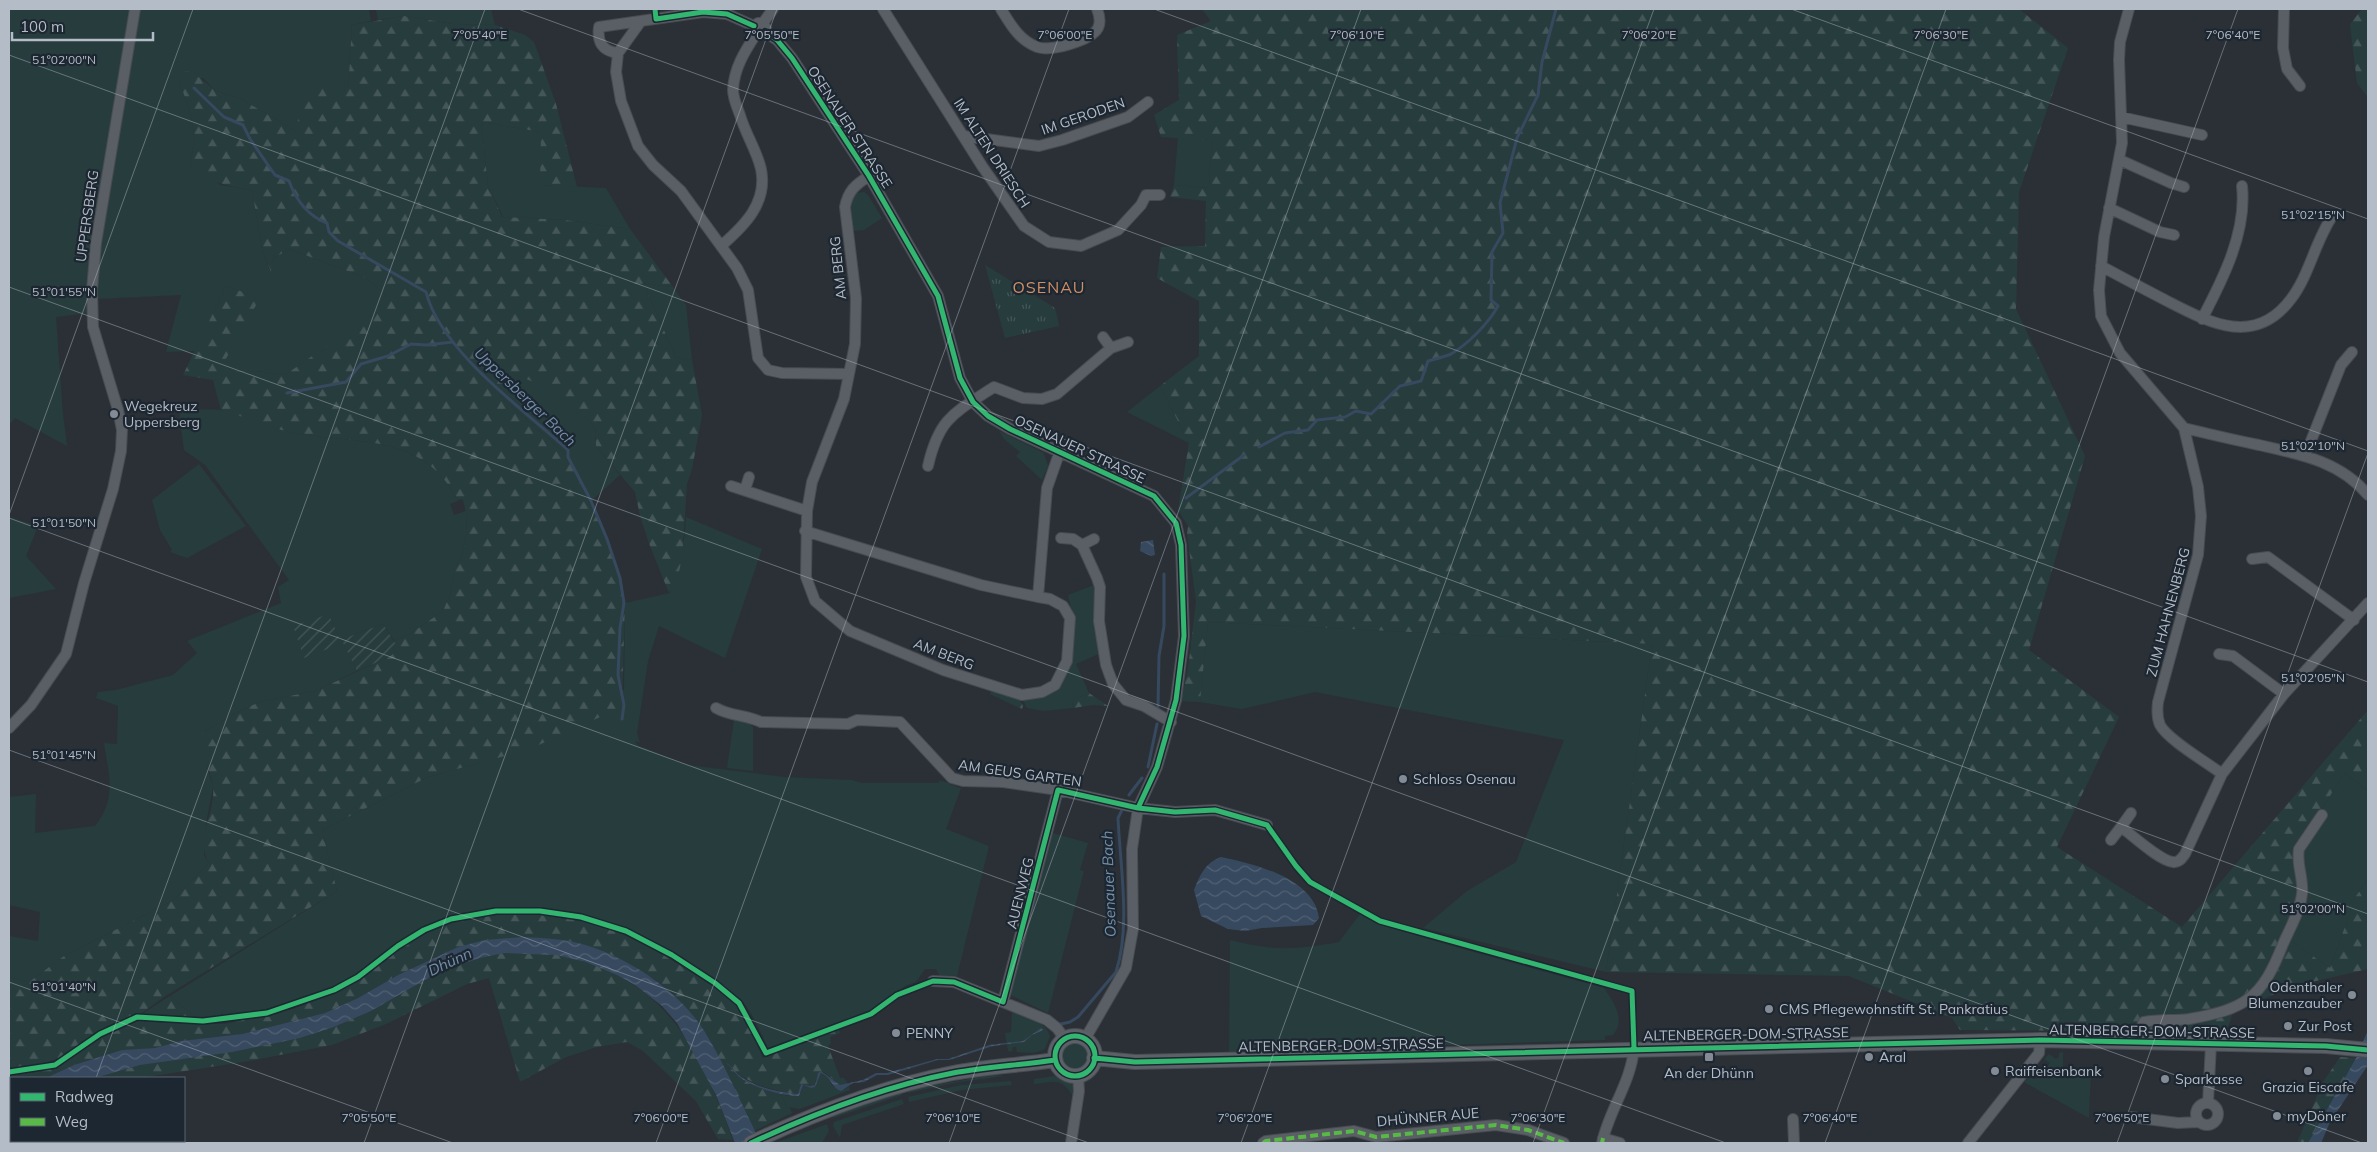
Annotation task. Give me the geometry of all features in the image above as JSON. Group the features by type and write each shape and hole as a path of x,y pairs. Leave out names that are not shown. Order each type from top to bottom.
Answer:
{"main road":[{"path":"1074,1036 1085,1039 1093,1049 1094,1058 1090,1069 1078,1075 1065,1073 1055,1060 1055,1050 1064,1038 1074,1036"},
{"name":"ALTENBERGER-DOM-STRASSE","path":"1094,1058 1135,1062 1634,1048 2040,1040 2139,1041 2368,1050"},
{"path":"751,1143 896,1088 951,1074 1055,1060"}],"street":[{"name":"UPPERSBERG","path":"9,728 31,704 66,654 84,583 113,490 122,451 122,430 118,410 93,327 92,290 99,225 135,9"},
{"path":"721,246 746,224 757,206 762,186 761,168 743,126 733,92 735,71 773,9"},
{"name":"IM ALTEN DRIESCH","path":"883,9 982,166 1024,226 1049,242 1081,246 1118,230 1141,205 1146,195 1160,195"},
{"path":"1001,9 1019,37 1040,48 1073,44 1089,35 1098,28 1099,16 1097,9"},
{"name":"ZUM HAHNENBERG","path":"2128,9 2120,51 2120,160 2104,237 2099,290 2101,316 2120,353 2184,428 2198,487 2201,537 2198,555 2158,702 2157,714 2161,726 2171,737 2222,774"},
{"path":"2284,9 2283,48 2287,69 2300,86"},
{"name":"OSENAUER STRASSE","path":"618,53 604,49 599,43 600,27 703,12 727,14 760,29 777,40 792,58 869,176 938,296 960,378 973,402 988,416 1010,429 1154,496 1176,523 1181,545 1184,636 1176,700 1157,767 1138,808 1132,849 1133,929 1126,968 1085,1039"},
{"path":"641,21 618,53 616,72 621,101 638,146 653,165 681,191 737,268 748,290 758,358 768,370 782,374 848,374"},
{"name":"IM GERODEN","path":"964,136 1039,146 1128,117 1148,102"},
{"path":"2121,117 2202,135"},
{"path":"2120,160 2184,187"},
{"name":"AM BERG","path":"805,531 981,585 1050,599 1063,606 1070,618 1067,661 1055,684 1042,692 1022,695 943,670 850,631 816,601 806,577 805,531 812,482 844,399 855,344 856,298 845,207 847,195 855,185 869,176"},
{"path":"2202,319 2229,262 2244,204 2242,186"},
{"path":"2109,208 2160,232 2174,235"},
{"path":"2101,266 2202,319 2221,326 2247,327 2266,320 2280,311 2298,288 2322,231 2334,214"},
{"path":"1103,337 1111,348"},
{"path":"928,466 933,442 943,423 994,388 1023,398 1042,399 1057,394 1111,348 1128,342"},
{"path":"2305,456 2342,365 2352,352"},
{"path":"2184,428 2305,456 2345,473 2366,488"},
{"path":"1038,597 1047,488 1060,451"},
{"path":"745,490 749,477"},
{"path":"731,486 807,511"},
{"path":"1061,538 1073,539 1082,545 1100,587 1099,621 1106,665 1114,684 1126,700 1144,706 1171,722"},
{"path":"1082,545 1094,539"},
{"path":"2252,559 2268,557 2354,620"},
{"path":"2121,827 2162,858 2173,862 2179,860 2185,854 2222,774 2284,694 2368,603"},
{"path":"2219,654 2233,656 2284,694"},
{"name":"AM GEUS GARTEN","path":"716,708 724,713 750,717 761,722 848,724 857,720 900,722 952,778 963,781 1003,782 1058,790 1138,808"},
{"name":"AUENWEG","path":"1003,1002 1058,790"},
{"path":"1138,808 1175,812 1215,810 1267,825"},
{"path":"2111,840 2131,813"},
{"path":"2139,1041 2140,1029 2144,1022 2189,1018 2232,1008 2247,1002 2255,994 2274,966 2299,905 2302,881 2299,849 2322,815"},
{"path":"933,981 954,982 1047,1020 1057,1028 1064,1038"},
{"path":"1968,1143 2039,1053 2040,1040"},
{"path":"2208,1103 2210,1044"},
{"path":"1620,1143 1603,1141 1606,1126 1632,1066 1634,1048"},
{"path":"1072,1143 1079,1091 1078,1075"},
{"path":"2130,1117 2198,1122 2207,1125 2216,1120 2217,1110 2208,1103"},
{"path":"2198,1122 2197,1110 2200,1105 2208,1103"},
{"path":"1793,1119 1794,1143"},
{"name":"DHÜNNER AUE","path":"1263,1143 1266,1140 1354,1131 1376,1137 1496,1125 1528,1130 1564,1143"}],"green space":[{"path":"9,9 133,9 88,313 56,317 67,446 15,418 9,425"},
{"path":"139,9 369,9 371,21 352,25 348,91 296,131 241,99 216,91 203,78 179,81 192,122 193,141 190,166 221,185 252,190 262,249 270,271 273,259 289,249 366,278 386,295 377,311 285,375 255,371 213,380 259,298 226,286 195,351 166,352 181,295 95,299 99,249"},
{"path":"376,9 491,9 495,25 453,24 404,16 378,20"},
{"path":"1202,9 2019,9 2068,48 2019,192 2016,309 2085,456 2029,650 2119,717 2057,847 2182,927 2368,710 2368,791 2345,773 2296,848 2298,898 2281,934 2330,968 2356,896 2368,879 2368,969 2290,987 2233,1012 2227,1030 2211,1034 2148,1031 2146,1015 2139,1020 2132,1031 1960,1030 1952,1018 1849,976 1606,972 1652,644 1208,622 1200,702 1181,701 1188,669 1196,601 1187,534 1188,526 1178,510 1189,443 1160,386 1199,356 1199,301 1157,278 1161,247 1205,246 1206,201 1170,197 1174,185 1209,188 1212,140 1161,137 1154,115 1179,100 1177,35 1211,21"},
{"path":"2362,9 2368,9 2368,97 2357,83 2350,24"},
{"path":"404,16 453,24 495,25 525,35 534,42 556,104 577,187 540,185 541,132 481,122 488,185 502,217 565,220 630,229 673,287 643,283 676,357 692,360 702,415 692,469 687,484 682,559 677,580 669,593 650,546 640,516 635,492 596,446 595,426 541,385 516,375 500,397 566,454 598,519 619,573 625,603 622,707 530,749 428,777 322,830 337,891 167,995 136,1017 84,1042 69,1054 39,1065 9,1069 9,977 29,982 64,956 174,900 209,863 205,854 204,835 212,806 213,787 209,770 198,742 203,733 232,715 259,702 315,691 389,657 398,649 394,640 410,634 443,611 450,595 455,568 462,556 467,531 466,512 463,500 457,499 442,477 425,462 405,451 384,445 290,432 221,410 213,380 183,375 226,286 260,298 214,380 233,371 255,371 285,375 376,311 386,295 366,278 289,249 273,259 271,272 262,249 252,190 211,180 190,166 193,131 190,113 179,81 182,72 188,71 195,74 216,91 241,99 296,131 304,85 348,91 352,25"},
{"path":"481,122 541,132 541,185 606,188 630,229 565,220 503,217 488,185"},
{"path":"1178,137 1212,140 1209,188 1174,185"},
{"path":"864,192 868,195 882,218 864,230 853,231 851,202 857,193"},
{"path":"985,265 1055,308 1059,326 1005,338"},
{"path":"643,283 673,287 686,305 692,360 676,357"},
{"path":"516,375 541,384 595,426 596,446 620,475 590,502 566,454 500,397"},
{"path":"1160,386 1189,443 1127,412"},
{"path":"179,410 220,410 290,432 361,441 405,451 425,462 442,477 457,499 460,500 450,504 454,515 466,511 467,531 462,556 455,568 450,595 443,611 410,634 394,640 383,624 340,640 329,614 317,619 343,643 357,671 315,691 259,702 232,715 203,733 207,766 213,787 206,824 204,855 209,863 174,900 64,956 29,982 9,977 9,936 38,941 40,912 9,905 9,797 36,794 35,833 95,826 102,816 109,796 110,786 104,743 117,744 118,706 96,698 98,692 116,690 173,675 197,653 187,641 281,603 278,587 289,580 205,465 184,450"},
{"path":"999,431 1044,453 1048,466 1042,480 1016,456 1020,452 1004,439"},
{"path":"199,464 246,526 187,558 170,552 172,550 160,530 152,500"},
{"path":"9,517 38,526 26,556 56,589 9,598"},
{"path":"686,517 762,549 725,658 659,626 648,661 637,733 640,743 635,741 637,745 688,765 784,777 852,780 862,783 939,783 939,781 942,781 961,788 946,829 989,846 957,976 939,975 936,969 925,969 916,982 905,986 870,1011 768,1048 753,1017 742,1001 710,977 661,947 601,921 570,913 539,909 507,908 475,912 429,925 405,938 347,981 307,997 276,1006 229,1016 197,1019 170,996 337,891 322,830 428,777 482,762 624,690 625,603 670,593 684,540"},
{"path":"1094,585 1101,653 1076,664 1089,693 1072,700 1073,708 1044,711 1027,708 1021,697 1057,688 1065,677 1071,661 1075,626 1068,595"},
{"path":"329,614 340,640 383,624 399,649 389,657 357,671 343,643 304,658 293,626"},
{"path":"1208,622 1652,644 1606,972 1423,928 1467,891 1516,862 1564,740 1315,692 1242,709 1200,702"},
{"path":"991,691 1018,697 1023,706 1022,709 990,694"},
{"path":"1089,693 1108,706 1093,705 1073,708 1072,700"},
{"path":"734,720 747,722 753,727 753,771 727,768"},
{"path":"2345,773 2368,791 2368,879 2356,896 2330,968 2281,934 2298,898 2296,848"},
{"path":"1053,833 1088,843 1080,870 1084,871 1048,1013 1010,995"},
{"path":"515,913 564,917 586,922 629,937 671,960 730,999 747,1021 763,1058 839,1029 840,1033 830,1037 831,1043 828,1046 840,1078 844,1078 848,1084 840,1085 824,1072 818,1073 814,1086 801,1084 798,1094 783,1092 748,1080 727,1064 738,1076 751,1083 780,1093 787,1107 790,1108 792,1113 754,1131 708,1036 695,1018 672,993 656,980 589,946 555,939 458,947 398,975 358,998 325,1013 242,1034 181,1041 155,1048 122,1050 74,1065 48,1077 10,1078 9,1073 47,1070 101,1037 138,1018 192,1024 225,1024 293,1009 330,995 362,976 413,940 440,926 473,916"},
{"path":"1360,914 1381,925 1604,988 1619,1017 1617,1029 1613,1035 1605,1036 1605,1040 1229,1052 1230,940 1272,948 1309,947 1339,942"},
{"path":"538,953 558,955 595,965 625,979 651,998 672,1020 691,1046 720,1106 733,1140 718,1139 696,1101 643,1051 627,1042 597,1047 566,1057 520,1082 489,978 467,984 386,1024 332,1045 249,1061 146,1077 98,1077 140,1065 300,1038 334,1027 371,1011 437,973 489,955"},
{"path":"170,996 197,1019 139,1016"},
{"path":"1012,1013 1029,1017 1040,1023 1048,1031 1050,1036 1045,1049 1024,1053 1017,1052 1016,1047 1013,1047 1012,1052 1008,1051 1005,1033 1011,1032"},
{"path":"1075,1042 1084,1046 1088,1055 1084,1064 1075,1068 1066,1064 1062,1055 1066,1046"},
{"path":"2063,1052 2063,1069 2091,1069 2089,1118 2024,1082 2029,1077 2036,1079 2050,1063 2044,1059 2049,1054 2056,1059 2059,1057 2059,1053"},
{"path":"2340,1057 2356,1058 2308,1143 2297,1143 2323,1082"},
{"path":"821,1073 825,1074 833,1086 845,1089 849,1086 850,1090 800,1109 787,1107 780,1093 787,1096 801,1093 802,1085 811,1088 817,1083"},
{"path":"993,1075 1005,1076 959,1082 908,1093 907,1090"},
{"path":"1054,1076 1073,1084 1074,1097 1061,1083 1034,1084 1034,1079"},
{"path":"1011,1081 1012,1085 962,1090 909,1102 908,1097 961,1085"},
{"path":"901,1092 902,1095 833,1118 832,1116"},
{"path":"902,1099 904,1104 842,1125 840,1138 833,1126 834,1122"},
{"path":"827,1124 829,1131 822,1143 775,1143"}],"water":[{"path":"1153,540 1155,555 1151,556 1140,551 1141,542"},
{"path":"1221,857 1265,869 1294,883 1315,904 1319,918 1313,925 1245,931 1228,929 1201,916 1194,890 1207,866"},
{"name":"Dhünn","path":"522,937 547,938 581,944 624,961 657,981 698,1021 722,1063 761,1143 735,1143 716,1095 677,1023 662,1006 635,985 617,975 586,962 556,955 504,953 480,958 437,973 371,1011 334,1027 300,1038 232,1052 140,1065 98,1077 48,1077 74,1065 122,1050 155,1048 181,1041 242,1034 325,1013 358,998 398,975 458,947 485,940"},
{"path":"1041,1028 1043,1030 1032,1035 1024,1042 993,1046 949,1060 938,1060 888,1075 877,1075 864,1082 853,1083 841,1091 821,1073 815,1087 811,1088 803,1085 799,1096 776,1093 752,1085 739,1077 726,1063 740,1076 753,1084 775,1091 798,1094 801,1084 815,1085 818,1073 821,1071 840,1085 863,1080 876,1073 887,1073 937,1059 948,1059 989,1045 1023,1041"},
{"path":"2368,1030 2368,1065 2330,1122 2321,1143 2308,1143 2356,1058"}],"waterway":[{"name":"Osenauer Bach","path":"1259,447 1285,433 1308,430 1317,420 1345,417 1356,411 1371,414 1400,386 1421,381 1428,361 1451,354 1464,345 1494,313 1498,306 1491,300 1492,252 1503,233 1500,203 1517,138 1538,95 1542,62 1556,9"},
{"name":"Uppersberger Bach","path":"194,88 224,117 243,125 250,139 275,175 289,181 295,195 308,212 327,223 329,232 338,241 426,292 435,314 448,336 466,357 486,378 568,450 568,457 591,501 607,539 620,578 624,603 620,628 618,675 624,705 622,719"},
{"path":"287,393 346,382 361,364 388,356 411,344 426,345 453,342"},
{"name":"Osenauer Bach","path":"1186,498 1244,455"},
{"name":"Osenauer Bach","path":"1158,707 1159,656 1164,626 1164,574"},
{"name":"Osenauer Bach","path":"1148,767 1157,724"},
{"name":"Osenauer Bach","path":"1129,795 1142,778"},
{"name":"Osenauer Bach","path":"1061,1024 1070,1022 1078,1017 1116,972 1123,936 1124,916 1118,818 1122,810"}],"marked path":[{"path":"1263,1143 1266,1141 1354,1131 1376,1137 1496,1125 1528,1130 1564,1143"},
{"path":"1602,1143 1603,1138"}],"cycle path":[{"path":"655,9 656,19 703,12 727,14 754,26"},
{"path":"765,32 777,40 792,58 869,176 938,296 960,378 973,402 988,416 1010,429 1154,496 1176,523 1181,545 1184,636 1176,700 1157,767 1138,808"},
{"path":"9,1072 55,1065 100,1034 137,1017 203,1021 267,1013 334,990 358,977 398,946 424,930 451,919 496,911 540,911 581,917 626,931 672,955 715,983 739,1003 766,1053 871,1014 897,995 933,981 954,982 1003,1002 1058,790 1138,808 1175,812 1215,810 1267,825 1296,866 1310,882 1380,921 1632,991 1634,1048"},
{"path":"1071,1036 1079,1036 1086,1039 1092,1045 1095,1056 1092,1067 1086,1073 1079,1076 1071,1076 1064,1073 1058,1067 1055,1060 1055,1052 1058,1045 1064,1039 1071,1036"},
{"path":"1094,1058 1135,1062 2040,1040 2326,1046 2368,1050"},
{"path":"751,1143 850,1102 902,1085 953,1073 1055,1060"}],"place":[{"name":"Wegekreuz Uppersberg","path":"114,414"},
{"name":"Schloss Osenau","path":"1403,779"},
{"name":"Odenthaler Blumenzauber","path":"2352,995"},
{"name":"CMS Pflegewohnstift St. Pankratius","path":"1769,1009"},
{"name":"Zur Post","path":"2288,1026"},
{"name":"PENNY","path":"896,1033"},
{"name":"An der Dhünn","path":"1709,1057"},
{"name":"Aral","path":"1869,1057"},
{"name":"Raiffeisenbank","path":"1995,1071"},
{"name":"Grazia Eiscafe","path":"2308,1071"},
{"name":"Sparkasse","path":"2165,1079"},
{"name":"myDöner","path":"2277,1116"}],"district":[{"name":"OSENAU","path":"1049,287"}]}
